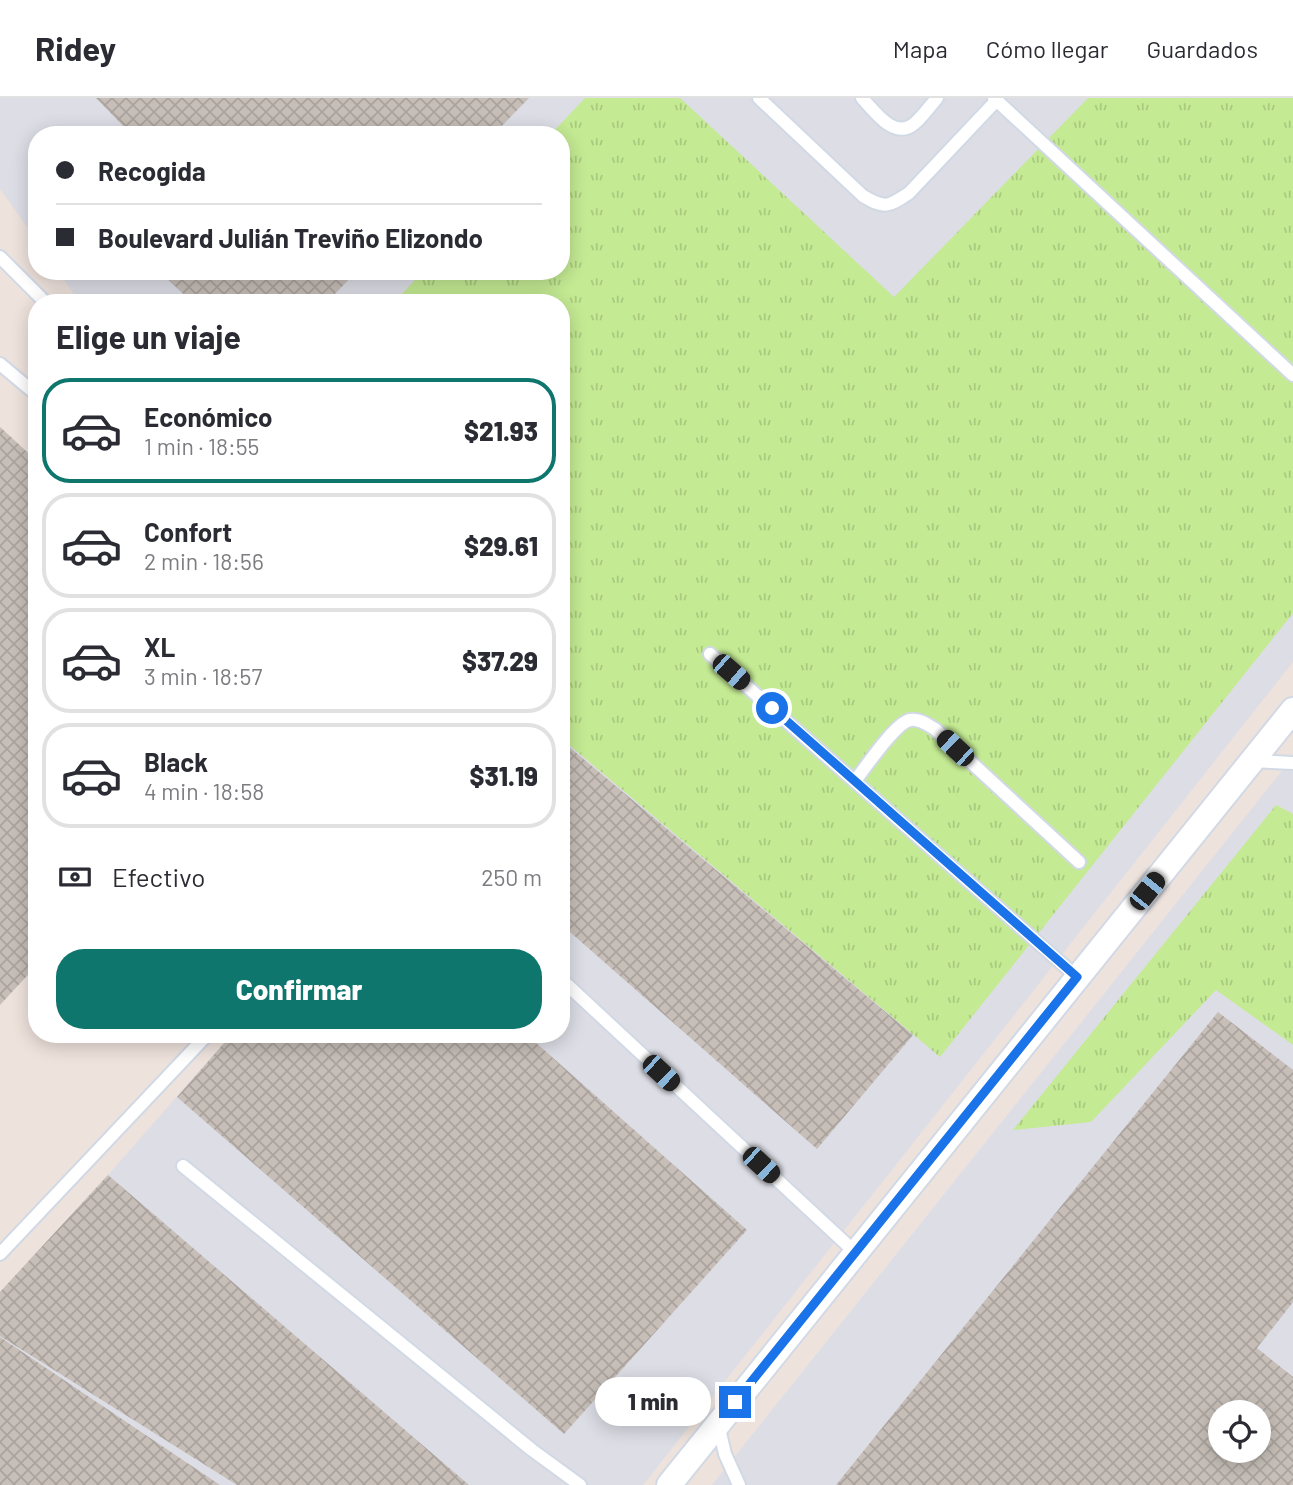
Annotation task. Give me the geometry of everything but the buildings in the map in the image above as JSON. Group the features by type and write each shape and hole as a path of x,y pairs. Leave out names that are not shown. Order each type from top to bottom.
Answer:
{"street":[{"path":"669,1485 1293,710"}],"lane":[{"path":"759,98 863,196 878,205 892,205 909,193 995,99 1293,375"},
{"path":"862,98 895,129 906,129 915,124 937,98"},
{"path":"0,257 37,294"},
{"path":"0,364 28,388"},
{"path":"710,654 1077,977"},
{"path":"855,781 896,729 910,720 921,721 935,729 1079,862"},
{"path":"1252,761 1293,763"},
{"path":"570,987 856,1253"},
{"path":"0,1254 199,1043"},
{"path":"183,1166 532,1450 580,1485"},
{"path":"718,1424 725,1454 739,1485"}],"shaded area":[{"path":"0,98 1293,98 1293,662 643,1485 0,1485 0,1292 224,1043 570,1043 570,294 74,294 64,280 570,280 570,126 28,126 28,228 0,189"},
{"path":"1293,757 1293,1485 712,1485"}],"green space":[{"path":"585,98 680,98 894,297 1088,98 1293,98 1293,613 940,1057 570,746 570,294 402,294 415,280 570,280 570,126 559,126"},
{"path":"1276,805 1293,814 1293,1045 1216,990 1091,1122 1013,1130"}],"route":[{"path":"735,1402 1077,977 772,708"}]}
